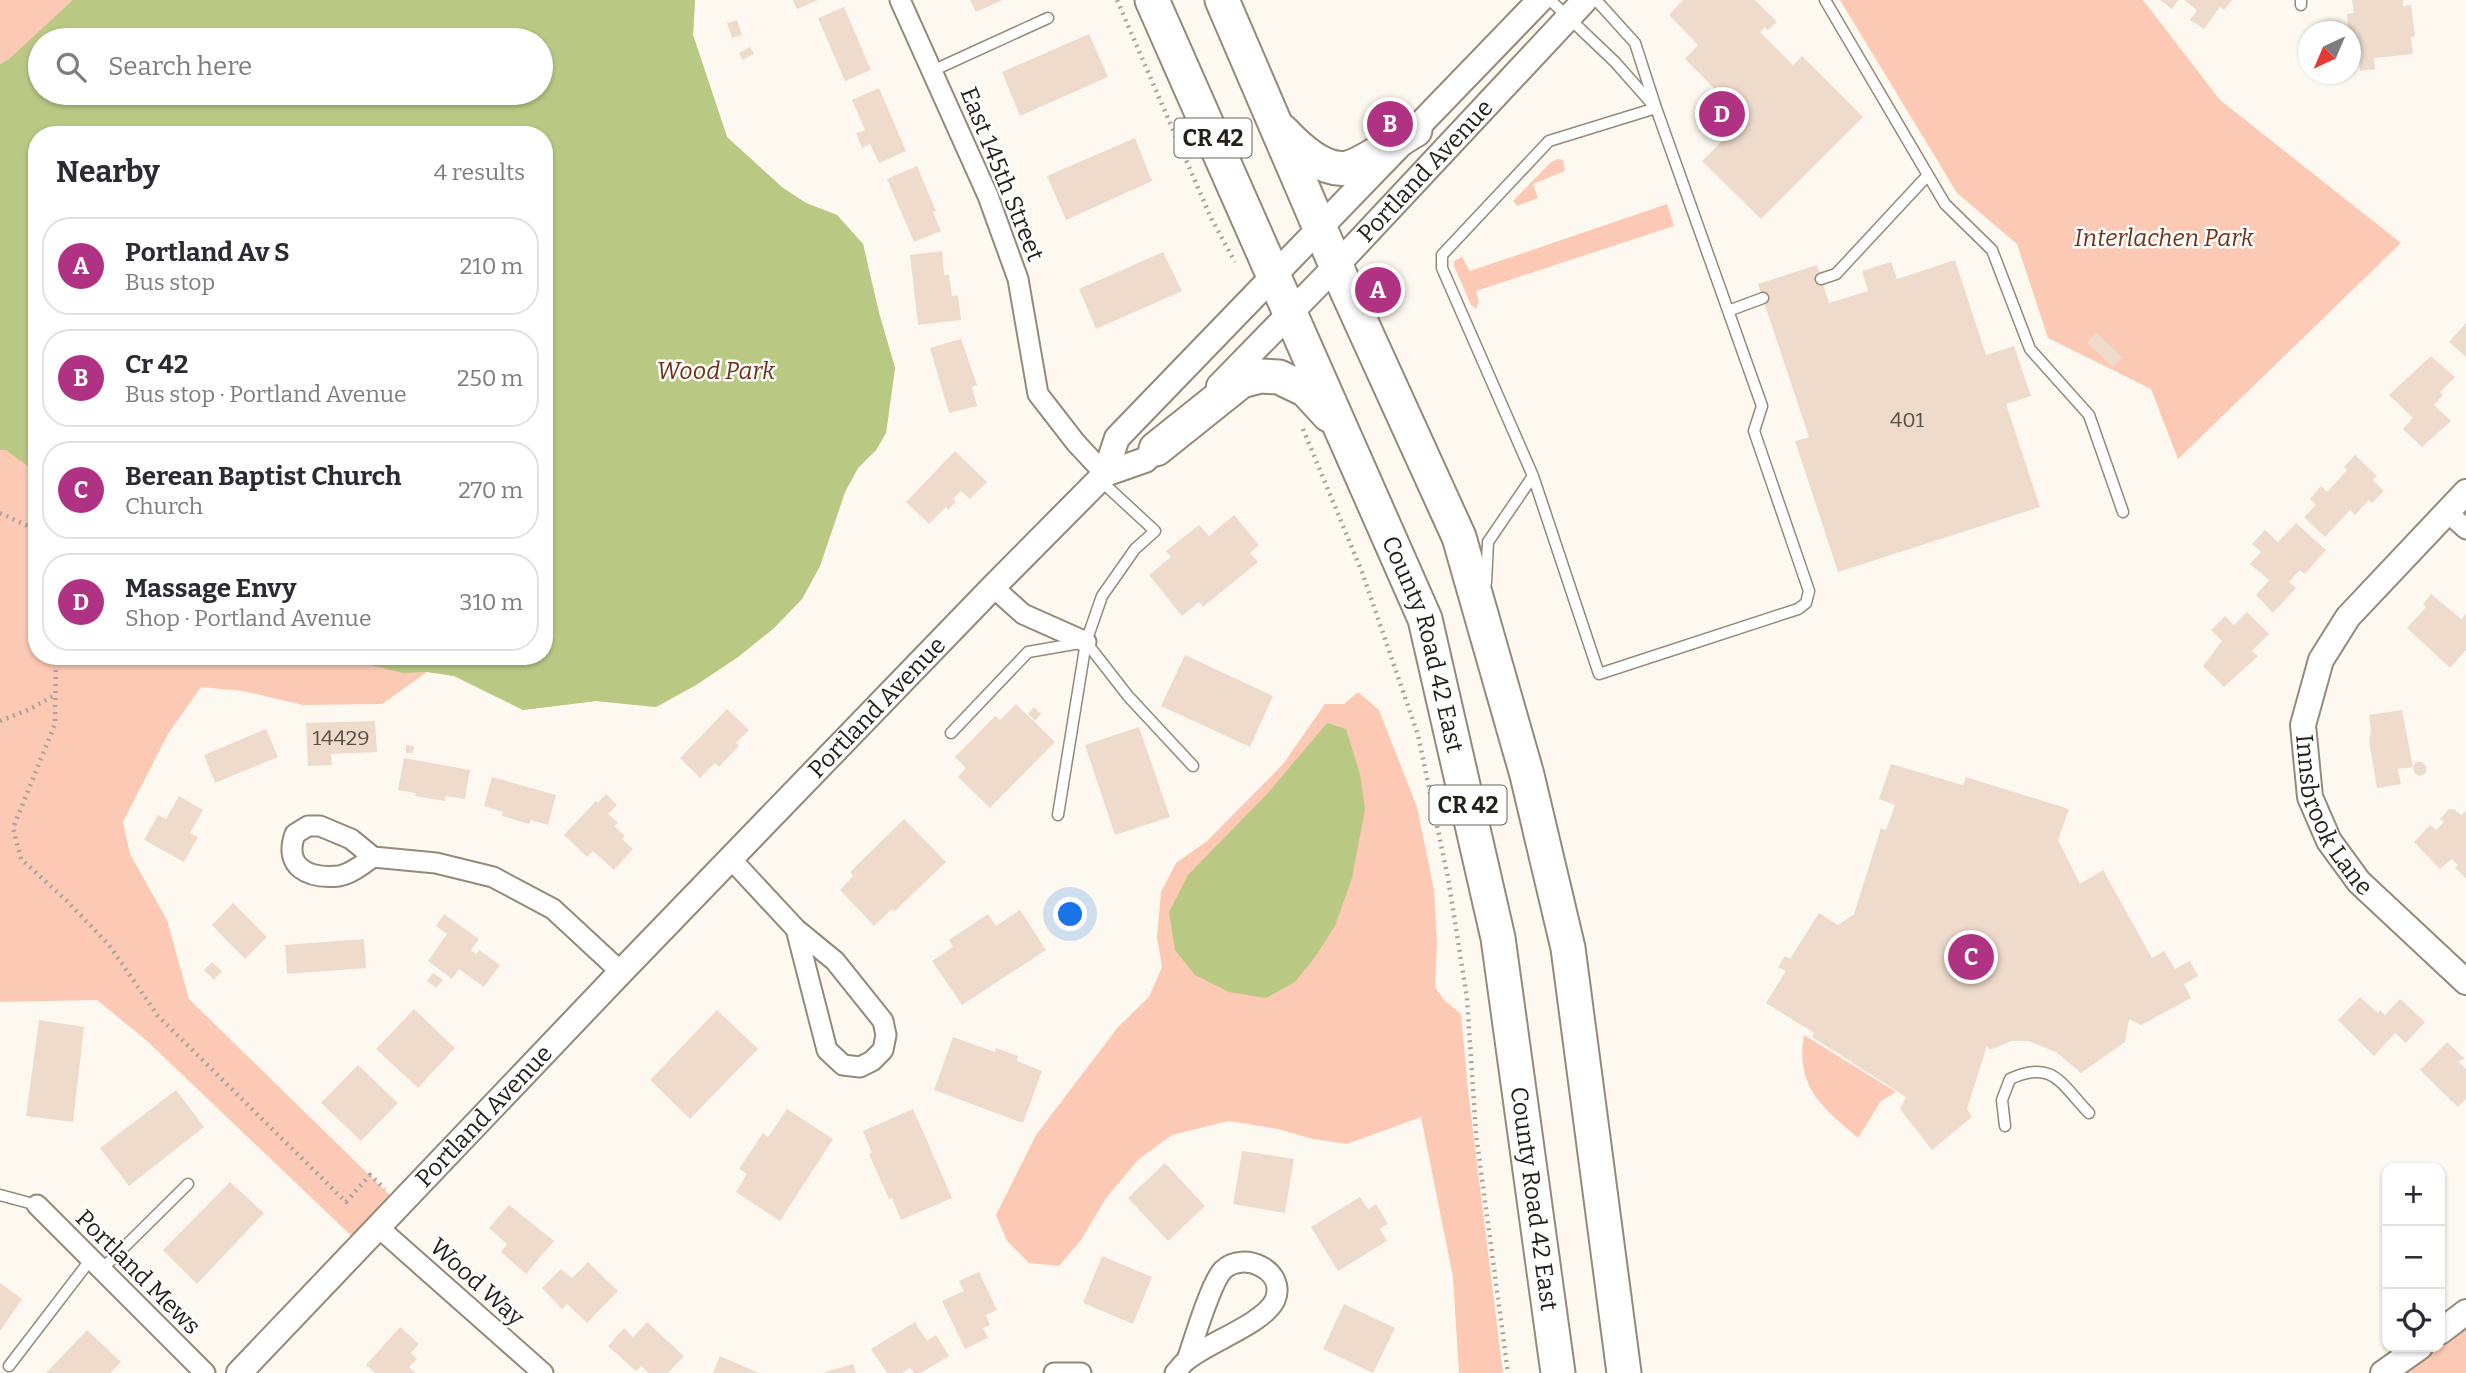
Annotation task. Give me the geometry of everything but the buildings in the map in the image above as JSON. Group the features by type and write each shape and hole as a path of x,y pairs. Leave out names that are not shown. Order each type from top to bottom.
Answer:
{"highway":[{"name":"County Road 42 East","path":"1152,0 1425,619 1495,925 1558,1373"},
{"name":"CR 42","path":"1222,0 1336,266 1459,537 1484,622 1527,775 1568,948 1624,1373"},
{"path":"1273,121 1305,153 1332,166 1348,168 1415,130"},
{"path":"1156,449 1241,381 1260,376 1279,377 1306,390 1346,439"}],"street":[{"name":"East 145th Street","path":"900,0 988,196 1018,279 1038,394 1102,477"},
{"name":"Portland Avenue","path":"1102,477 1117,438 1540,0"},
{"name":"Portland Avenue","path":"239,1373 993,587 1102,477 1145,460 1262,344 1576,9"},
{"name":"Innsbrook Lane","path":"2466,492 2348,617 2321,660 2303,726 2310,797 2329,841 2359,882 2466,982"},
{"path":"2447,512 2466,529"},
{"path":"993,587 1023,614 1086,642"},
{"path":"373,857 436,863 493,877 552,909 621,972"},
{"path":"731,859 796,929 835,961 883,1021 886,1035 883,1050 860,1067 843,1065 827,1050 796,929"},
{"name":"Portland Mews","path":"37,1205 205,1373"},
{"name":"Wood Way","path":"378,1227 543,1373"},
{"path":"1248,1261 1272,1275 1276,1287 1275,1300 1263,1312 1181,1366 1221,1271 1234,1262 1248,1261"},
{"path":"2445,1328 2466,1312"},
{"path":"2383,1373 2413,1352"},
{"path":"1054,1373 1082,1373"}],"lane":[{"path":"1550,0 1576,9 1615,62 1656,108"},
{"path":"1596,0 1635,43 1762,406 1754,431 1809,591 1806,603 1798,609 1599,674 1533,476 1442,268 1442,255 1549,141 1656,108"},
{"path":"1825,0 1945,204 1992,250 2030,349 2089,415 2123,512"},
{"path":"932,71 1048,18"},
{"path":"1821,279 1836,274 1928,175"},
{"path":"1728,311 1763,298"},
{"path":"1484,622 1488,542 1533,476"},
{"path":"1058,815 1086,642 1102,596 1135,549 1155,531 1102,477"},
{"path":"951,733 1028,652 1086,642"},
{"path":"1086,642 1128,696 1193,766"},
{"path":"2005,1126 2002,1100 2010,1079 2028,1071 2044,1071 2055,1078 2089,1113"},
{"path":"9,1366 96,1264 188,1184"},
{"path":"0,1195 37,1205"}],"path":[{"path":"1117,0 1211,218 1240,272"},
{"path":"1298,417 1362,572 1418,735 1448,878 1467,998 1476,1134 1508,1373"},
{"path":"0,513 28,526"},
{"path":"56,665 55,724 13,828 21,859 67,901 109,945 158,1016 346,1202 370,1175 400,1205"},
{"path":"0,721 55,695"}],"green space":[{"name":"Wood Park","path":"0,0 695,0 693,35 727,137 783,188 806,203 837,215 863,244 895,368 886,433 876,450 858,468 845,492 820,566 802,599 774,628 738,657 656,707 596,701 523,710 454,676 427,672 382,704 303,705 243,691 201,687 168,734 123,822 130,854 167,920 189,999 400,1205 361,1245 146,1040 97,1000 0,1002"},
{"name":"Interlachen Park","path":"1840,0 2143,0 2220,100 2401,243 2178,459 2151,389 2048,338 2017,244 1957,193"},
{"path":"1563,160 1565,171 1533,184 1538,198 1517,206 1513,201 1551,162"},
{"path":"1667,204 1674,226 1476,291 1479,302 1476,309 1471,305 1454,266 1454,261 1462,257 1470,271"},
{"path":"1358,692 1379,710 1417,807 1434,890 1437,943 1435,987 1444,1000 1461,1014 1503,1373 1459,1373 1453,1277 1421,1117 1347,1144 1229,1121 1172,1135 1139,1159 1106,1198 1081,1240 1059,1266 1029,1263 1007,1241 996,1215 1036,1135 1118,1027 1149,997 1162,967 1157,937 1161,892 1176,863 1207,841 1283,764 1325,704 1344,704"},
{"path":"1804,1035 1896,1092 1881,1101 1858,1138 1833,1116 1814,1094 1804,1069"},
{"path":"2466,1312 2466,1373 2384,1373 2413,1352 2445,1352 2445,1328"}],"shaded area":[{"name":"Wood Park","path":"73,0 695,0 693,35 727,137 783,188 806,203 837,215 863,244 895,368 886,433 876,450 858,468 845,492 820,566 802,599 774,628 738,657 656,707 596,701 523,710 454,676 427,672 403,673 371,665 553,665 553,126 28,126 28,466 6,450 0,450 0,64 28,41 28,105 553,105 553,28 43,28"},
{"path":"1327,723 1346,729 1360,774 1365,809 1352,878 1335,926 1295,982 1266,998 1229,992 1195,975 1175,950 1169,912 1188,875 1267,794"}],"place":[{"name":"Massage Envy","path":"1722,114"},
{"name":"Cr 42","path":"1390,124"},
{"name":"Portland Av S","path":"1378,290"},
{"name":"Berean Baptist Church","path":"1971,957"}]}
